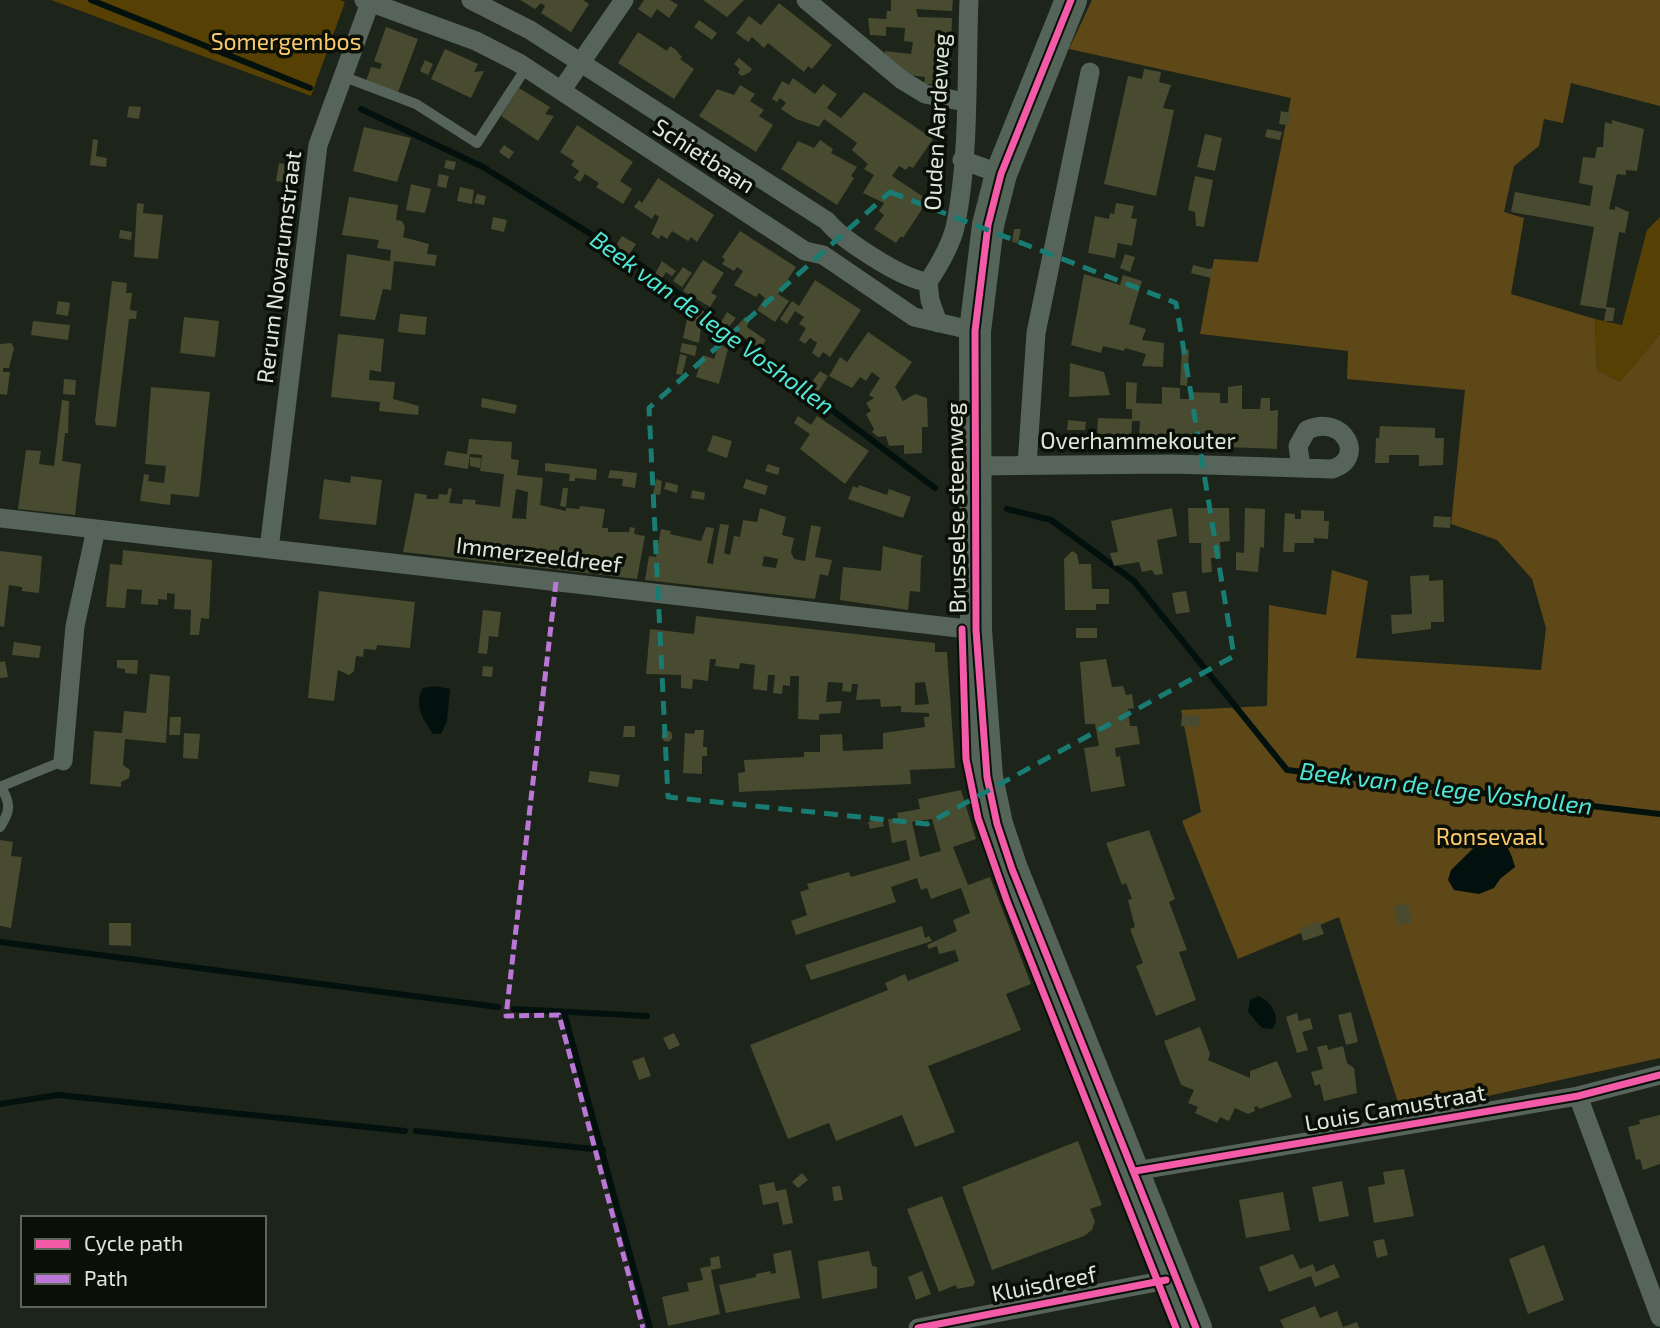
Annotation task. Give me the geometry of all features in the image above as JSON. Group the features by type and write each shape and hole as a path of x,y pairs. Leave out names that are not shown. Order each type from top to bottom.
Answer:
{"main road":[{"name":"Brusselse steenweg","path":"1071,0 1001,174 988,225 975,331 976,631 987,777 997,824 1196,1328"}],"street":[{"name":"Schietbaan","path":"471,0 512,10 580,61 827,220 837,233 915,281 928,282"},
{"path":"561,91 624,0"},
{"path":"806,0 902,80 925,94 965,102"},
{"name":"Ouden Aardeweg","path":"928,282 949,245 956,224 962,160 969,0"},
{"name":"Schietbaan","path":"368,1 476,41 526,68 805,251 823,255 914,317 975,331"},
{"name":"Rerum Novarumstraat","path":"269,549 318,145 368,1"},
{"path":"1027,465 1036,333 1090,72"},
{"path":"962,160 1001,174"},
{"path":"823,255 837,233"},
{"path":"928,282 930,300 938,323"},
{"name":"Overhammekouter","path":"975,466 1301,467"},
{"name":"Immerzeeldreef","path":"0,518 976,631"},
{"path":"63,761 75,626 96,529"},
{"name":"Louis Camustraat","path":"1135,1171 1578,1096 1660,1075"},
{"path":"1578,1096 1660,1317"},
{"name":"Kluisdreef","path":"918,1328 1177,1278"}],"lane":[{"path":"342,76 416,104 477,143 526,68"},
{"path":"0,827 8,815 10,802 1,788 63,761"}],"highlighted area":[{"path":"890,192 1176,303 1234,656 927,824 668,797 649,408"}],"green space":[{"name":"Somergembos","path":"51,0 340,0 345,2 311,96"},
{"name":"Ronsevaal","path":"1092,0 1660,0 1660,106 1571,83 1563,123 1544,119 1539,146 1514,166 1504,212 1524,218 1511,294 1595,319 1597,370 1620,382 1660,334 1660,1058 1402,1115 1339,917 1238,959 1182,821 1201,812 1181,710 1267,706 1269,605 1326,615 1332,570 1368,581 1356,658 1541,670 1546,628 1532,579 1497,540 1451,524 1465,390 1347,379 1348,351 1200,334 1214,259 1258,262 1291,98 1069,49"},
{"path":"1660,217 1660,334 1620,382 1597,370 1595,319 1622,325 1647,230"}],"shaded area":[{"path":"435,686 450,689 447,721 441,734 433,734 419,706 423,688"},
{"path":"1489,833 1503,841 1515,867 1500,879 1494,888 1479,894 1454,890 1448,880 1451,870"},
{"path":"1259,996 1268,1002 1274,1011 1276,1020 1272,1029 1262,1028 1248,1012 1250,1000"}],"building":[{"path":"520,0 583,0 589,4 571,32 541,13 545,6 541,3 535,9"},
{"path":"644,0 670,0 678,5 669,18 657,9 651,18 638,9"},
{"path":"703,0 744,0 727,17"},
{"path":"891,0 953,0 952,11 916,9 918,17 952,18 950,85 924,84 925,77 908,75 885,55 885,51 911,54 913,42 904,41 905,28 886,27 886,36 870,35 868,18 886,19 887,11 891,11"},
{"path":"779,3 832,45 812,69 808,66 804,72 768,43 764,48 752,37 748,42 736,33 749,16 761,25"},
{"path":"699,20 717,33 712,40 694,27"},
{"path":"386,27 418,39 397,95 365,84 371,67 380,69 382,64 374,61"},
{"path":"638,32 667,51 670,46 675,49 682,57 680,59 694,69 674,99 618,63"},
{"path":"445,49 478,64 474,72 484,71 471,98 431,79"},
{"path":"739,58 752,69 742,76 738,73 740,69 734,64"},
{"path":"425,60 433,64 428,75 420,71"},
{"path":"1144,69 1161,72 1159,82 1171,85 1163,108 1174,110 1156,196 1104,184 1128,76 1142,79"},
{"path":"793,78 815,94 823,84 837,94 827,108 841,118 864,92 933,139 913,168 909,166 906,170 899,166 892,176 928,200 903,238 901,236 896,243 874,229 884,215 879,211 884,203 863,193 874,175 864,169 868,164 852,150 857,143 824,119 819,127 796,119 781,109 786,103 780,98 777,102 772,99 782,81 789,85"},
{"path":"740,85 755,94 750,101 764,110 759,116 773,125 756,152 699,116 717,89 734,95"},
{"path":"519,88 550,107 545,114 554,116 538,141 501,116"},
{"path":"129,106 141,107 139,119 127,117"},
{"path":"1281,111 1291,113 1288,125 1279,124"},
{"path":"1612,120 1644,129 1637,171 1626,170 1626,175 1617,174 1609,209 1615,210 1615,206 1629,212 1625,233 1619,232 1606,307 1615,308 1613,321 1604,321 1606,309 1580,305 1594,227 1511,212 1515,192 1590,206 1593,186 1579,183 1583,157 1595,158 1597,147 1603,147 1605,122 1612,124"},
{"path":"577,125 633,162 620,181 632,189 623,204 596,187 599,183 585,174 580,182 574,178 579,171 571,165 574,161 560,152"},
{"path":"364,127 411,138 397,182 353,171"},
{"path":"1267,129 1282,132 1280,140 1265,137"},
{"path":"1205,134 1222,138 1215,171 1197,167"},
{"path":"93,139 98,140 96,156 107,158 106,167 90,165"},
{"path":"820,140 833,149 831,153 857,167 851,176 854,178 837,205 781,169 798,141 814,148"},
{"path":"504,145 514,152 509,159 499,152"},
{"path":"446,160 456,162 454,170 444,168"},
{"path":"279,163 291,165 288,183 276,181"},
{"path":"439,174 449,176 446,188 437,186"},
{"path":"1195,176 1213,180 1204,227 1196,226 1195,212 1188,210"},
{"path":"658,178 714,215 697,242 691,237 688,241 672,231 667,239 661,235 659,239 651,234 659,217 655,214 652,219 634,207 639,200 642,203"},
{"path":"411,184 431,189 425,213 406,210"},
{"path":"460,187 474,190 472,204 457,201"},
{"path":"477,194 486,196 484,205 474,203"},
{"path":"349,197 398,205 396,220 402,221 405,227 403,237 429,244 427,254 437,255 435,266 394,261 391,290 383,289 375,320 340,316 347,254 390,261 391,250 377,248 379,240 342,235"},
{"path":"137,203 144,204 143,213 163,215 158,259 134,257"},
{"path":"1116,203 1134,206 1131,218 1137,219 1132,246 1118,243 1115,258 1088,253 1095,216 1109,219 1110,213 1114,214"},
{"path":"493,217 507,220 504,232 491,229"},
{"path":"1014,229 1021,229 1018,243 1012,242"},
{"path":"120,230 132,232 131,240 119,238"},
{"path":"740,231 796,267 778,294 789,301 775,322 757,310 765,298 759,293 756,297 734,285 743,271 737,267 734,271 722,264 725,260 722,257"},
{"path":"622,236 636,244 628,256 615,247"},
{"path":"1125,254 1135,257 1130,272 1120,268"},
{"path":"703,260 724,273 711,293 717,296 710,307 683,291"},
{"path":"662,261 676,271 672,276 666,272 662,278 655,274"},
{"path":"1193,265 1209,269 1214,267 1211,278 1191,273"},
{"path":"683,267 692,273 682,287 673,281"},
{"path":"1084,274 1120,285 1123,275 1142,281 1129,324 1146,329 1142,340 1164,343 1163,367 1142,366 1146,354 1125,348 1124,351 1103,346 1101,353 1071,345"},
{"path":"815,280 861,310 830,357 823,352 819,358 812,353 817,343 810,338 805,344 799,340 806,328 799,324 804,317 795,311 787,324 780,319 792,301 799,306"},
{"path":"112,281 127,283 126,293 132,293 130,310 137,311 136,319 129,319 116,427 96,425 95,421"},
{"path":"58,301 70,303 68,316 56,314"},
{"path":"696,305 709,315 701,327 699,343 683,338 687,319"},
{"path":"727,312 736,318 728,328 721,322"},
{"path":"400,314 427,317 425,335 398,332"},
{"path":"184,317 219,321 215,357 180,353"},
{"path":"745,317 749,321 747,327 766,340 759,349 734,329"},
{"path":"33,321 70,325 68,340 31,335"},
{"path":"868,332 912,362 895,387 903,401 915,394 927,398 928,427 922,427 922,453 904,454 904,445 889,446 886,436 878,437 872,432 874,429 866,414 871,411 866,403 874,398 869,395 880,378 872,372 866,381 860,377 852,388 829,376 840,357 847,362"},
{"path":"338,334 384,339 381,372 370,370 369,380 395,382 393,399 419,406 418,415 379,411 380,402 331,397"},
{"path":"11,343 14,348 9,368 3,368 3,372 10,372 7,395 0,394 0,344"},
{"path":"682,343 697,346 695,356 680,352"},
{"path":"719,343 728,349 719,384 696,377 703,355 714,359"},
{"path":"1182,348 1189,350 1187,386 1180,385"},
{"path":"680,354 687,356 682,375 676,374"},
{"path":"1070,363 1104,372 1110,395 1069,397"},
{"path":"820,371 828,376 818,392 809,386"},
{"path":"64,379 76,380 75,395 63,394"},
{"path":"1126,382 1137,383 1136,403 1162,404 1162,387 1180,388 1180,399 1189,399 1190,392 1220,393 1220,403 1228,403 1228,387 1242,385 1242,409 1260,409 1261,398 1270,398 1270,411 1278,410 1277,449 1150,444 1150,437 1139,437 1140,421 1132,421 1131,444 1105,443 1105,436 1097,436 1098,418 1132,419 1132,409 1126,409"},
{"path":"151,387 210,392 199,497 171,494 170,505 140,501 144,474 149,475 148,481 164,483 166,466 145,464"},
{"path":"482,398 517,405 515,414 481,407"},
{"path":"62,400 69,401 68,433 65,433 62,461 81,464 75,515 18,509 26,450 41,451 39,464 54,466"},
{"path":"798,416 811,425 817,416 869,451 845,484 800,449 810,434 794,423"},
{"path":"1068,420 1086,422 1085,430 1067,430"},
{"path":"1380,426 1435,428 1435,438 1444,438 1443,465 1419,466 1419,455 1389,455 1389,463 1375,463 1376,438 1379,438"},
{"path":"713,435 732,441 727,458 707,451"},
{"path":"469,439 512,442 511,459 519,460 517,475 543,478 540,505 566,511 566,508 579,509 580,506 605,509 602,528 608,528 608,532 629,532 630,527 635,528 634,534 645,536 637,579 403,552 415,493 427,495 426,499 438,499 439,494 447,495 449,488 452,489 449,503 462,504 463,499 476,500 475,504 500,507 504,474 480,471 482,455 470,454 468,469 444,465 447,451 467,454","holes":["516,489 528,492 526,519 512,518"]},
{"path":"470,457 481,458 480,468 470,466"},
{"path":"545,463 597,469 596,480 575,478 575,481 569,481 570,474 545,471"},
{"path":"768,464 780,468 778,475 765,471"},
{"path":"610,470 637,473 635,488 622,486 623,479 608,478"},
{"path":"351,476 382,480 376,525 319,519 324,479 350,483"},
{"path":"656,479 662,481 660,495 653,494"},
{"path":"746,479 768,486 765,495 743,488"},
{"path":"666,482 678,485 677,493 664,489"},
{"path":"859,485 887,495 889,489 911,497 903,518 848,499 853,486 858,488"},
{"path":"563,488 568,488 566,507 560,506"},
{"path":"692,490 705,493 704,500 691,498"},
{"path":"760,508 786,517 782,535 794,538 791,552 794,559 805,561 811,525 821,527 815,557 832,560 828,576 820,574 815,599 645,580 649,556 656,557 661,529 671,531 670,534 701,541 706,527 714,528 707,563 713,564 720,524 729,525 724,553 730,555 734,536 740,537 743,520 757,522","holes":["764,556 778,559 776,568 762,566"]},
{"path":"1172,508 1177,536 1157,540 1163,574 1155,575 1152,570 1142,572 1139,562 1114,566 1110,553 1118,552 1111,521"},
{"path":"1188,508 1229,508 1230,541 1220,542 1221,558 1211,558 1212,572 1202,573 1201,543 1189,543"},
{"path":"1245,508 1265,509 1264,548 1260,547 1258,572 1236,570 1236,552 1244,553"},
{"path":"1301,510 1324,511 1324,521 1329,521 1328,539 1314,538 1314,543 1295,543 1294,552 1283,552 1285,513 1295,514 1295,519 1301,519"},
{"path":"1434,516 1451,517 1450,528 1433,527"},
{"path":"883,546 924,556 921,558 920,592 910,591 908,610 840,600 843,567 881,571"},
{"path":"123,550 212,560 209,619 201,618 199,635 190,635 191,610 174,609 175,594 167,593 167,600 158,599 158,605 141,604 142,590 127,589 125,608 106,607 110,564 122,565"},
{"path":"0,551 42,556 39,593 22,591 22,587 9,585 4,627 0,626"},
{"path":"1072,551 1077,554 1079,564 1091,564 1092,589 1109,589 1109,604 1096,604 1096,610 1065,610 1064,559"},
{"path":"1429,575 1429,581 1443,580 1444,622 1431,622 1431,629 1392,634 1391,615 1412,614 1410,576"},
{"path":"319,591 415,602 410,648 377,645 376,650 364,649 363,657 356,656 354,671 349,675 338,670 334,701 308,698"},
{"path":"1186,591 1190,612 1176,614 1172,593"},
{"path":"483,610 501,612 498,637 489,636 487,654 478,653"},
{"path":"696,616 935,643 935,652 947,652 955,768 910,770 911,784 739,792 738,773 745,772 744,760 804,757 804,752 820,752 820,735 842,734 843,751 883,749 883,733 925,727 924,717 929,717 929,713 901,712 901,706 881,707 880,699 856,700 858,684 852,684 851,692 842,691 843,683 828,682 826,702 842,701 840,713 819,714 819,720 798,719 799,676 790,676 790,686 783,685 782,694 773,693 775,675 768,675 767,691 753,689 755,665 740,663 739,669 715,666 716,659 710,659 708,681 693,679 692,689 681,688 681,675 646,674 650,629 694,634","holes":["925,682 929,704 915,705 915,683"]},
{"path":"1076,628 1097,628 1097,638 1076,638"},
{"path":"14,642 41,646 39,658 12,655"},
{"path":"1106,659 1112,687 1123,686 1126,695 1132,694 1134,708 1128,709 1130,726 1137,726 1140,744 1115,748 1116,757 1120,756 1125,786 1091,792 1084,748 1099,746 1095,724 1085,724 1080,662"},
{"path":"117,660 138,660 137,674 125,673 125,669 117,668"},
{"path":"5,661 8,677 0,678 0,662"},
{"path":"483,666 493,667 492,677 482,676"},
{"path":"150,674 170,676 166,743 125,739 123,765 130,770 129,778 121,782 121,787 90,784 94,731 122,733 124,711 146,713"},
{"path":"1182,715 1200,716 1200,727 1181,726"},
{"path":"170,717 181,717 180,735 169,735"},
{"path":"624,726 635,726 635,737 623,737"},
{"path":"695,730 704,730 703,747 707,747 707,756 702,756 702,774 683,773 685,733 694,734"},
{"path":"667,731 671,732 671,740 667,741 663,740 662,736 663,732"},
{"path":"184,733 200,734 198,759 183,758"},
{"path":"590,771 620,775 618,787 588,782"},
{"path":"961,790 976,839 953,847 968,885 990,877 1031,984 1006,994 1021,1030 928,1066 955,1132 915,1147 902,1115 836,1141 829,1123 788,1139 750,1045 888,990 885,983 905,974 908,981 959,961 955,950 939,954 937,946 929,949 927,945 957,931 953,920 970,913 961,888 931,899 927,888 921,890 917,878 891,887 896,902 796,935 791,921 807,915 800,892 809,889 807,884 849,872 851,877 910,860 906,840 892,843 888,819 898,818 897,813 920,809 918,799","holes":["932,819 941,851 920,857 912,822"]},
{"path":"882,819 884,826 870,829 868,822"},
{"path":"1149,830 1175,899 1169,902 1187,950 1179,952 1196,1000 1156,1016 1136,966 1143,963 1130,929 1135,927 1128,900 1132,899 1126,883 1122,885 1106,843"},
{"path":"0,840 13,842 11,856 22,857 11,928 0,926"},
{"path":"1408,903 1412,923 1397,925 1394,906"},
{"path":"1319,921 1324,934 1303,941 1300,929"},
{"path":"109,923 131,923 131,946 109,945"},
{"path":"922,926 925,938 929,936 932,941 811,980 805,965"},
{"path":"1351,1012 1358,1042 1346,1045 1338,1015"},
{"path":"1297,1013 1299,1021 1310,1018 1313,1029 1302,1032 1308,1050 1297,1053 1286,1017"},
{"path":"1200,1027 1210,1054 1208,1060 1250,1078 1250,1071 1277,1061 1292,1097 1259,1109 1258,1106 1254,1107 1255,1111 1248,1114 1235,1108 1229,1121 1220,1117 1217,1123 1195,1113 1198,1107 1188,1103 1194,1090 1181,1085 1164,1041"},
{"path":"674,1033 680,1045 669,1050 663,1038"},
{"path":"1327,1045 1328,1050 1343,1046 1347,1063 1354,1068 1357,1093 1324,1101 1320,1084 1315,1086 1311,1072 1323,1069 1317,1047"},
{"path":"644,1057 651,1076 639,1080 632,1061"},
{"path":"1660,1115 1660,1164 1643,1170 1640,1159 1636,1160 1628,1127 1640,1124 1639,1120"},
{"path":"1078,1141 1102,1205 1090,1209 1095,1221 1092,1230 1084,1236 992,1270 962,1187"},
{"path":"1404,1169 1414,1216 1374,1223 1368,1187 1385,1184 1383,1172"},
{"path":"802,1173 808,1180 798,1188 792,1182"},
{"path":"1342,1181 1349,1216 1319,1222 1312,1187"},
{"path":"774,1182 776,1191 786,1189 793,1223 783,1225 778,1202 763,1205 759,1185"},
{"path":"840,1186 843,1200 834,1201 832,1187"},
{"path":"1283,1192 1290,1230 1246,1238 1239,1200"},
{"path":"942,1196 975,1282 973,1286 957,1289 956,1285 939,1292 907,1209"},
{"path":"1384,1239 1388,1255 1377,1258 1373,1241"},
{"path":"1544,1245 1564,1300 1528,1314 1509,1259"},
{"path":"791,1250 800,1298 726,1313 719,1285 770,1271 771,1274 776,1273 773,1254"},
{"path":"869,1251 872,1266 877,1267 877,1288 822,1299 818,1261"},
{"path":"1293,1254 1300,1269 1313,1264 1316,1272 1334,1264 1340,1277 1315,1287 1311,1276 1269,1292 1259,1267"},
{"path":"719,1256 721,1268 711,1270 720,1314 668,1326 662,1297 689,1291 687,1283 703,1280 700,1268 711,1266 710,1258"},
{"path":"922,1271 931,1294 916,1300 908,1277"},
{"path":"1315,1306 1320,1318 1337,1311 1343,1327 1357,1322 1359,1328 1284,1328 1280,1320"}],"waterway":[{"path":"91,0 310,88"},
{"name":"Beek van de lege Voshollen","path":"361,109 483,167 642,266 935,488"},
{"name":"Beek van de lege Voshollen","path":"1007,509 1051,520 1134,581 1287,770 1660,814"},
{"path":"0,942 498,1007"},
{"path":"514,1009 647,1016"},
{"path":"564,1012 650,1328"},
{"path":"0,1104 58,1095 405,1131"},
{"path":"416,1131 603,1150"}],"marked path":[{"path":"556,582 506,1016 559,1015 643,1328"}],"cycle path":[{"path":"1071,0 1001,174 988,225 975,331 976,630 987,777 997,824 1012,869 1196,1328"},
{"path":"962,629 966,759 978,818 1007,901 1176,1328"},
{"path":"1135,1171 1578,1096 1660,1075"},
{"path":"918,1328 1166,1280"}]}
